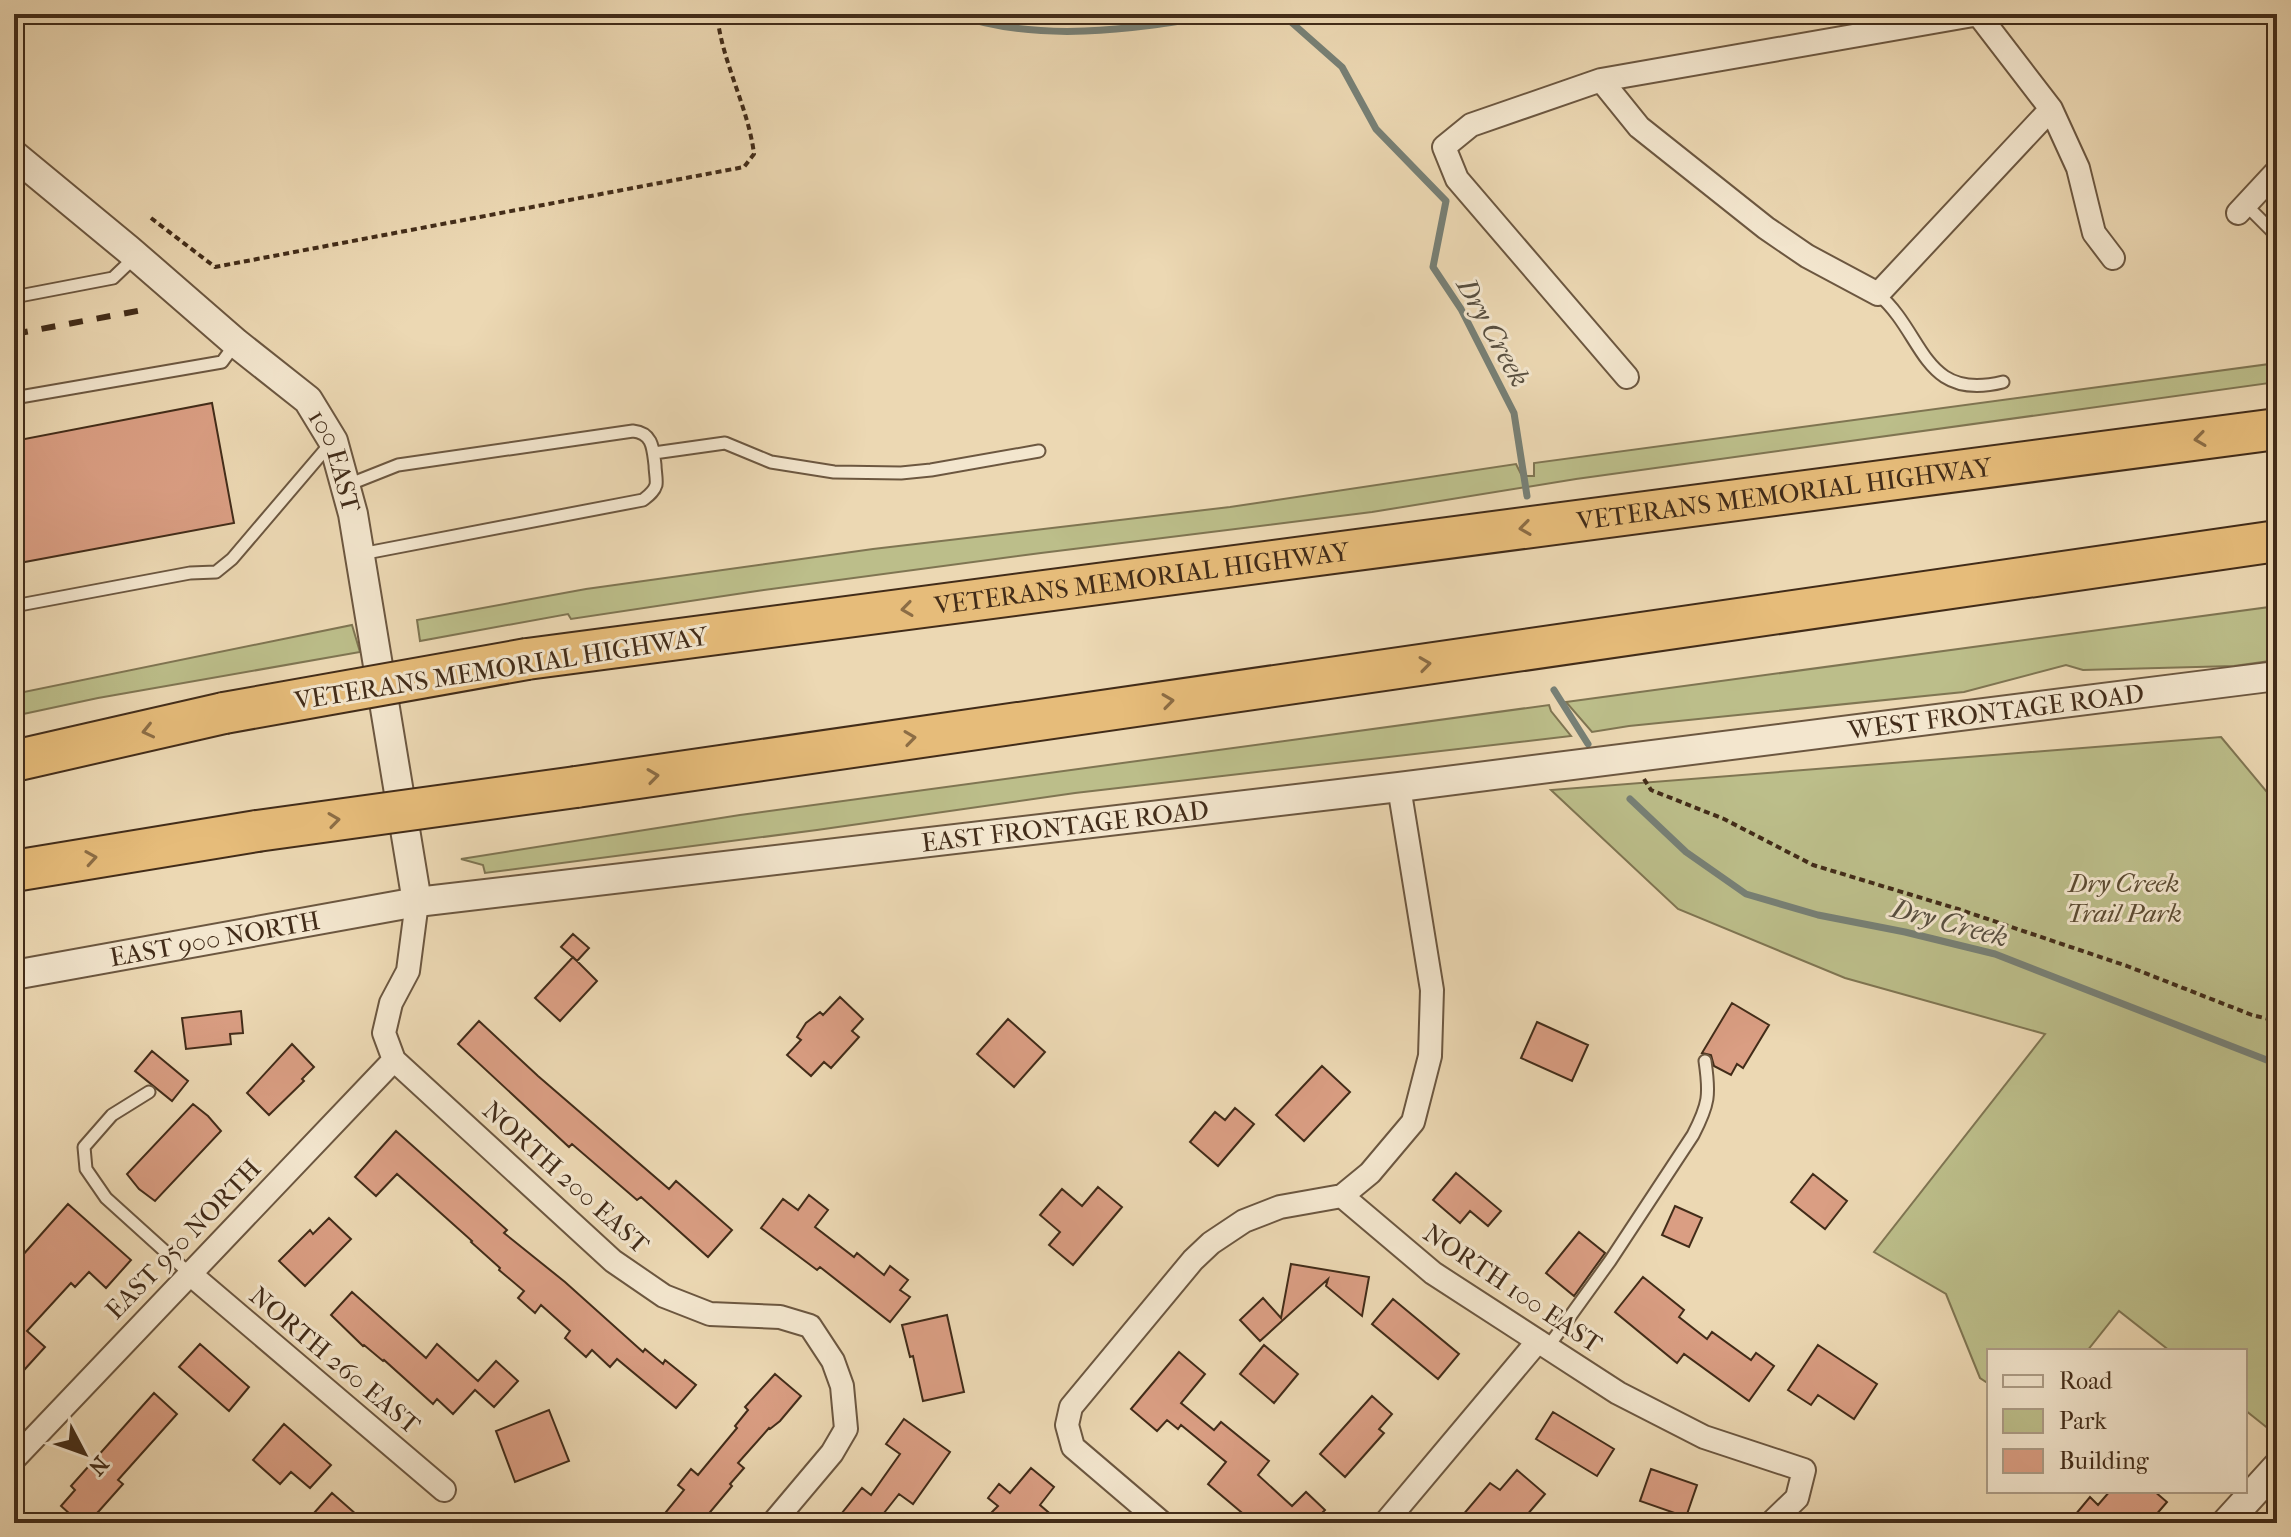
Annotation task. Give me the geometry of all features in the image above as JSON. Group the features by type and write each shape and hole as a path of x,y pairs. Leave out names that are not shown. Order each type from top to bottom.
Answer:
{"highway":[{"name":"VETERANS MEMORIAL HIGHWAY","path":"14,761 224,713 527,659 2277,429"},
{"path":"14,871 257,831 2277,541"}],"street":[{"path":"1627,377 1457,179 1444,147 1471,125 1601,80 1978,14 2051,109 2078,168 2094,233 2113,258"},
{"path":"1601,80 1639,127 1766,228 1807,256 1878,294 2051,109"},
{"name":"100 EAST","path":"14,155 308,400 333,441 353,514 417,902"},
{"path":"2242,209 2277,171"},
{"name":"WEST FRONTAGE ROAD","path":"1715,747 2277,676"},
{"name":"EAST FRONTAGE ROAD","path":"417,902 1715,747"},
{"path":"1162,1523 1073,1447 1067,1425 1071,1407 1193,1260 1211,1243 1244,1221 1280,1207 1342,1196 1370,1173 1413,1122 1430,1056 1432,990 1399,787"},
{"path":"394,1060 384,1033 391,1003 408,971 417,902"},
{"name":"EAST 900 NORTH","path":"14,975 417,902"},
{"name":"EAST 950 NORTH","path":"14,1459 394,1060"},
{"name":"NORTH 200 EAST","path":"394,1060 613,1261 664,1296 710,1314 780,1317 810,1326 833,1361 842,1386 846,1429 832,1453 773,1523"},
{"name":"NORTH 100 EAST","path":"1342,1196 1433,1273 1618,1393 1704,1437 1804,1470 1797,1498 1771,1523"},
{"name":"NORTH 260 EAST","path":"189,1273 444,1490"},
{"path":"1385,1523 1543,1344"},
{"path":"2226,1523 2277,1467"}],"lane":[{"path":"2242,209 2277,236"},
{"path":"14,297 113,278 136,256"},
{"path":"1878,294 1894,308 1936,372 1954,383 1986,386 2003,382"},
{"path":"14,398 222,362 236,343"},
{"path":"345,486 398,465 633,431 640,432 653,444 656,484 643,500 360,554"},
{"path":"14,606 190,573 216,572 232,559 333,441"},
{"path":"654,453 725,443 771,462 834,472 901,473 1039,451"},
{"path":"1543,1344 1610,1261 1693,1135 1704,1114 1709,1089 1705,1061"},
{"path":"149,1092 112,1115 84,1147 86,1169 106,1198 189,1273"}],"path":[{"path":"151,218 215,267 744,167 754,154 752,133 720,38 717,14"},
{"path":"1644,778 1651,790 1724,819 1813,865 1958,909 2127,966 2252,1015 2277,1021"}],"green space":[{"path":"2277,363 2277,382 1576,479 1372,512 1041,553 571,619 568,614 420,641 417,620 586,589 873,549 1230,507 1516,464 1522,476 1534,476 1534,463"},
{"path":"2277,606 2277,660 2234,666 2083,670 2066,665 1964,692 1592,732 1566,702"},
{"path":"352,625 360,652 98,698 14,716 14,694"},
{"path":"1549,705 1571,736 1075,793 485,873 483,865 461,859 740,815"},
{"name":"Dry Creek Trail Park","path":"2221,737 2277,804 2277,1432 2275,1434 2247,1412 2247,1349 2167,1349 2119,1311 2089,1349 1987,1349 1987,1383 1980,1378 1946,1294 1874,1252 2045,1034 1845,978 1678,909 1551,790"}],"building":[{"path":"212,403 234,523 14,564 14,441"},
{"path":"573,934 589,948 577,961 561,947"},
{"path":"573,957 597,981 560,1021 535,998"},
{"path":"840,997 863,1019 852,1031 859,1037 831,1068 824,1062 811,1076 787,1055 801,1040 797,1037 806,1023 820,1012 823,1015"},
{"path":"1732,1003 1769,1025 1743,1068 1737,1064 1731,1075 1714,1066 1711,1055 1702,1053"},
{"path":"241,1011 243,1033 230,1034 231,1044 186,1049 182,1018"},
{"path":"1008,1019 1045,1052 1014,1087 977,1054"},
{"path":"479,1021 669,1189 676,1181 732,1230 708,1257 641,1197 637,1200 572,1144 569,1147 458,1044"},
{"path":"1537,1022 1588,1045 1572,1081 1521,1058"},
{"path":"292,1044 314,1067 269,1115 247,1093"},
{"path":"152,1051 188,1081 172,1101 135,1071"},
{"path":"1322,1066 1350,1092 1304,1141 1276,1115"},
{"path":"193,1104 221,1131 155,1201 139,1189 127,1174"},
{"path":"1235,1108 1254,1124 1218,1166 1190,1142 1215,1112 1225,1120"},
{"path":"396,1131 507,1230 504,1233 565,1282 643,1352 645,1349 663,1364 665,1360 696,1385 676,1408 617,1359 610,1367 592,1350 586,1357 565,1338 570,1331 541,1305 535,1313 518,1298 524,1291 397,1174 376,1196 355,1177"},
{"path":"1456,1173 1501,1211 1488,1226 1470,1211 1460,1223 1433,1200"},
{"path":"1813,1174 1847,1201 1825,1229 1791,1202"},
{"path":"1098,1187 1122,1207 1073,1265 1049,1245 1060,1232 1040,1215 1062,1189 1082,1206"},
{"path":"809,1195 828,1210 815,1227 854,1257 857,1253 884,1275 890,1266 908,1280 900,1290 910,1297 890,1322 820,1267 817,1270 761,1228 783,1199 798,1210"},
{"path":"68,1204 131,1260 106,1288 89,1272 75,1287 71,1283 27,1331 45,1347 25,1369 14,1359 14,1265"},
{"path":"1675,1206 1702,1218 1689,1247 1662,1235"},
{"path":"329,1218 351,1239 305,1286 279,1261 310,1230 313,1234"},
{"path":"1579,1232 1605,1253 1574,1296 1546,1273"},
{"path":"1291,1264 1369,1277 1362,1316 1326,1286 1328,1279 1260,1341 1240,1320 1263,1298 1281,1318"},
{"path":"1643,1277 1684,1310 1679,1317 1707,1339 1712,1332 1751,1360 1756,1353 1774,1366 1749,1401 1684,1354 1677,1363 1615,1312"},
{"path":"352,1292 426,1358 437,1344 478,1381 496,1361 518,1381 494,1407 475,1390 453,1414 437,1399 433,1404 331,1315"},
{"path":"1393,1299 1459,1354 1438,1379 1372,1324"},
{"path":"947,1315 964,1392 923,1401 902,1325"},
{"path":"200,1344 249,1387 229,1411 179,1367"},
{"path":"1264,1345 1298,1374 1274,1403 1240,1374"},
{"path":"1818,1345 1877,1384 1854,1419 1818,1395 1811,1405 1788,1390"},
{"path":"1179,1352 1205,1374 1181,1403 1214,1430 1221,1422 1269,1461 1258,1475 1292,1506 1306,1492 1325,1510 1312,1523 1254,1523 1208,1484 1226,1462 1181,1425 1178,1429 1167,1420 1157,1431 1131,1409"},
{"path":"775,1374 801,1396 738,1463 744,1468 730,1484 732,1486 701,1523 657,1523 684,1490 678,1485 691,1469 698,1475 737,1428 735,1426 748,1410 745,1407"},
{"path":"154,1393 177,1414 118,1480 123,1484 99,1511 87,1523 80,1523 61,1506 75,1490 71,1486"},
{"path":"1372,1396 1392,1414 1379,1429 1384,1433 1345,1477 1320,1454"},
{"path":"549,1410 569,1461 515,1482 496,1431"},
{"path":"1553,1412 1614,1449 1597,1476 1536,1439"},
{"path":"904,1419 950,1452 913,1504 899,1494 876,1523 834,1523 862,1488 871,1495 900,1454 886,1444"},
{"path":"284,1424 331,1465 310,1488 291,1472 280,1484 253,1460"},
{"path":"1031,1468 1054,1487 1040,1505 1061,1523 1005,1523 992,1512 998,1506 988,1498 999,1484 1010,1493"},
{"path":"1651,1469 1697,1485 1686,1517 1640,1501"},
{"path":"1517,1470 1545,1494 1520,1523 1456,1523 1490,1483 1500,1490"},
{"path":"332,1493 366,1523 305,1523"},
{"path":"2108,1493 2156,1493 2167,1502 2149,1523 2082,1523 2075,1515 2090,1497 2098,1505"}],"waterway":[{"name":"Dry Creek","path":"954,14 1021,29 1056,31 1125,28 1227,14"},
{"name":"Dry Creek","path":"1282,14 1342,67 1376,129 1446,201 1433,267 1461,309 1514,413 1527,496"},
{"name":"Dry Creek","path":"1554,690 1588,744"},
{"name":"Dry Creek","path":"1630,799 1686,852 1746,894 1818,915 1995,954 2277,1064"}],"railway":[{"path":"14,334 148,309"}]}
